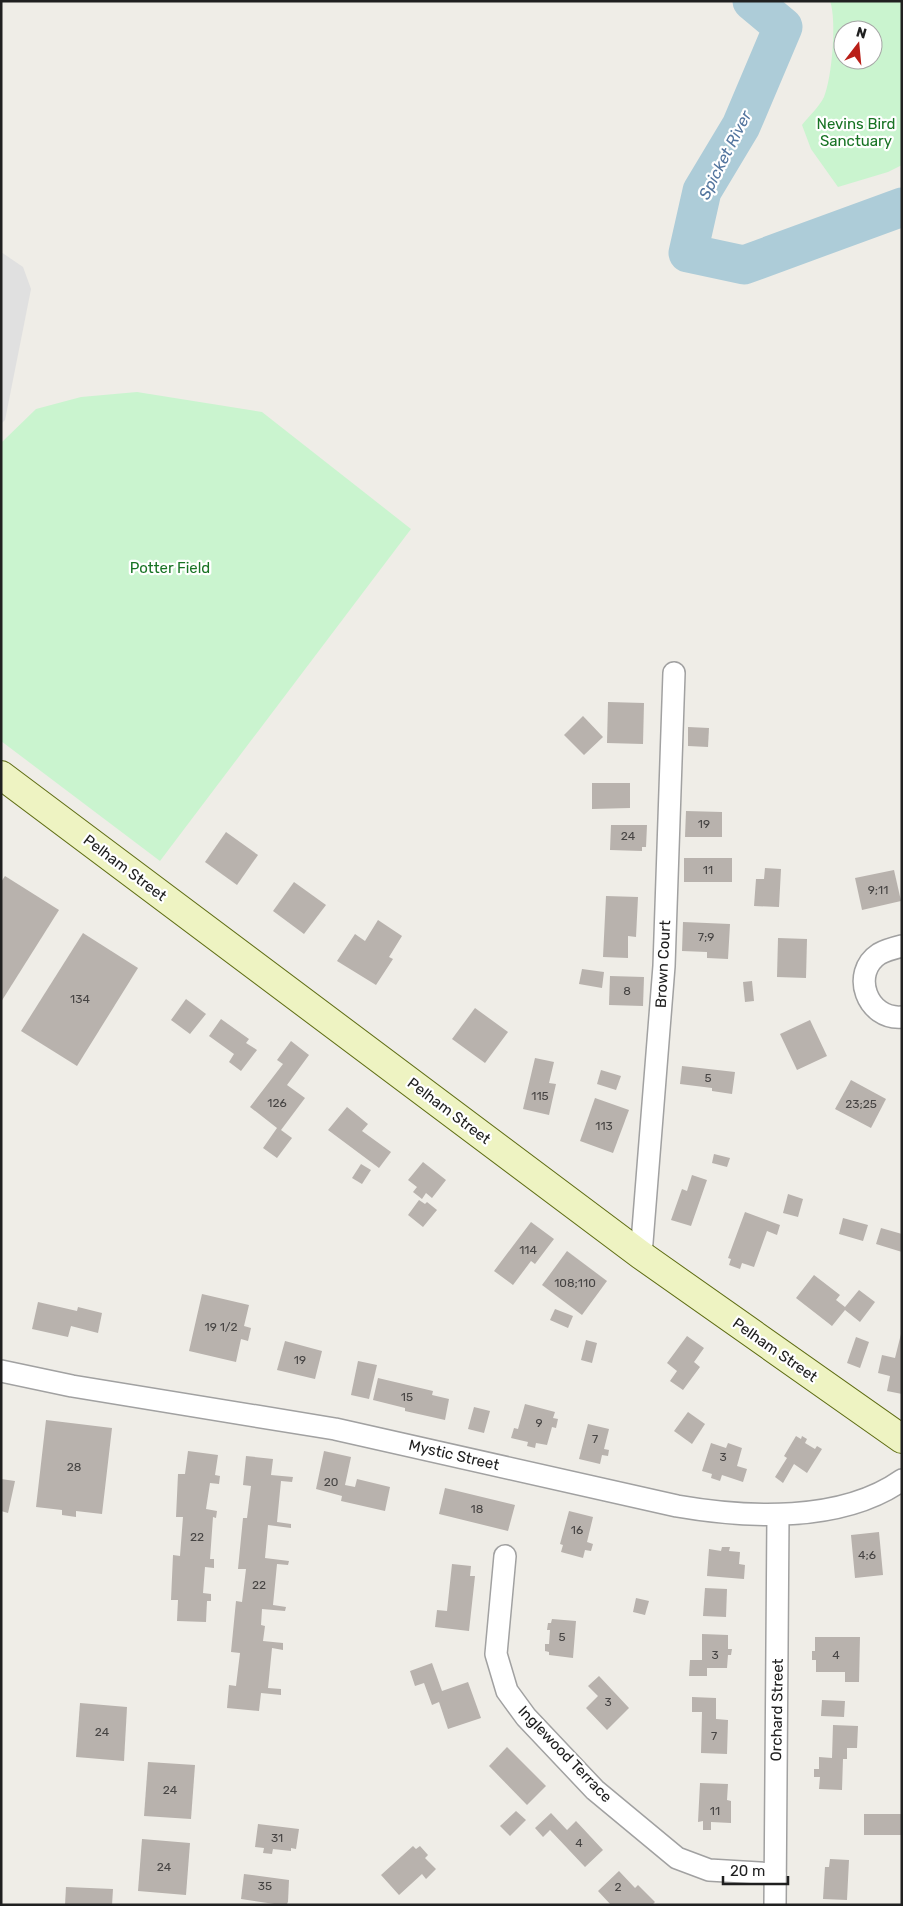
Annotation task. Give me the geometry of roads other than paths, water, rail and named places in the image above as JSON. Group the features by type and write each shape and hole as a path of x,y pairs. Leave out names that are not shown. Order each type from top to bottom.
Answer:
{"main road":[{"name":"Pelham Street","path":"1,775 641,1255 902,1439"}],"street":[{"name":"Brown Court","path":"641,1255 664,966 674,672"},
{"path":"902,946 880,953 871,961 865,971 864,982 865,993 870,1003 878,1011 888,1016 902,1016"},
{"name":"Mystic Street","path":"1,1371 72,1386 327,1427 677,1506 730,1514 778,1514 815,1511 856,1502 889,1490 902,1480"},
{"name":"Orchard Street","path":"775,1905 778,1514"},
{"name":"Inglewood Terrace","path":"505,1556 496,1654 507,1691 526,1717 595,1790 677,1858 710,1870 775,1874"}],"waterway":[{"name":"Spicket River","path":"752,1 783,27 741,126 702,191 688,253 744,265 902,207"}],"park label":[{"name":"Nevins Bird Sanctuary","path":"856,132"},
{"name":"Potter Field","path":"170,568"}]}
